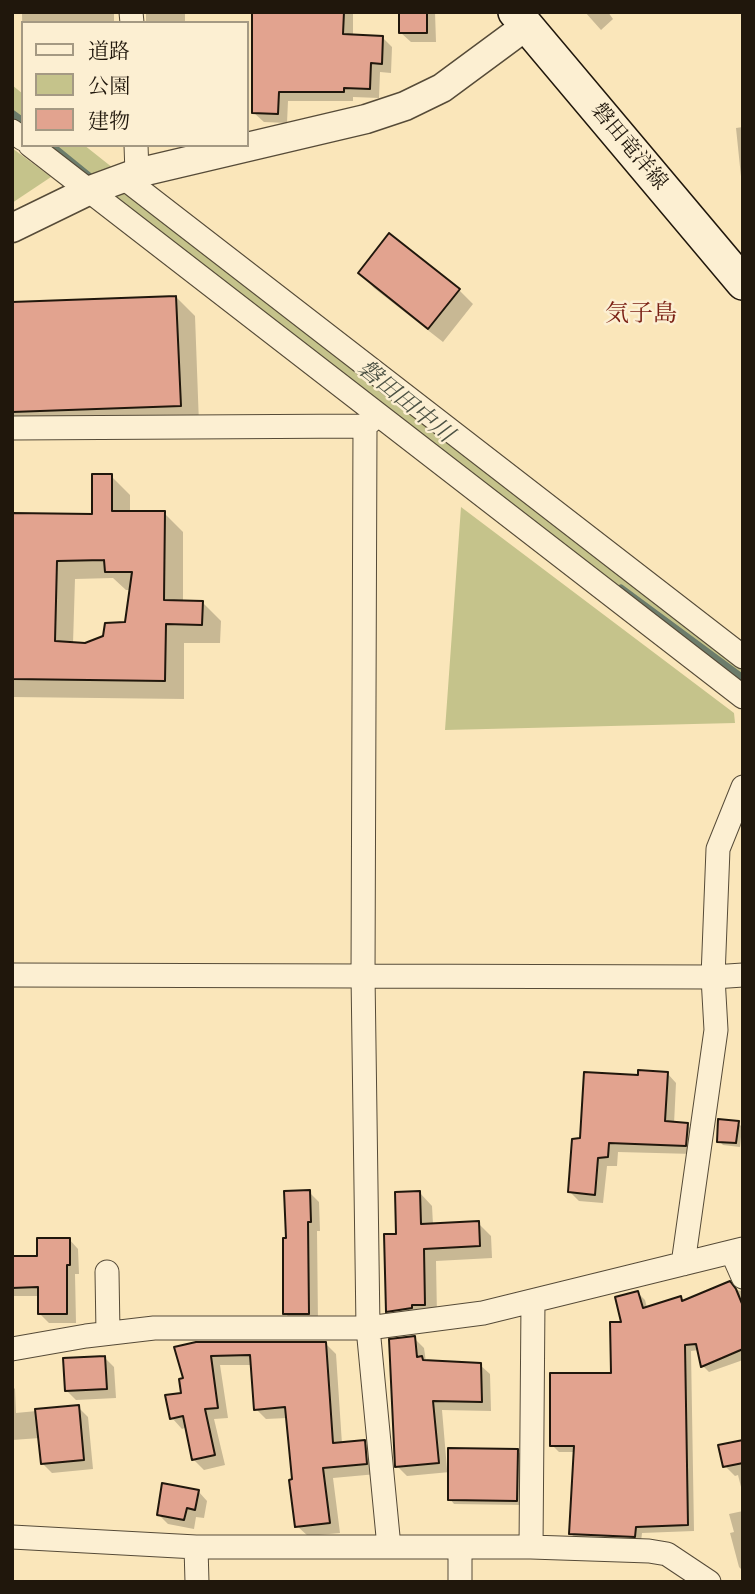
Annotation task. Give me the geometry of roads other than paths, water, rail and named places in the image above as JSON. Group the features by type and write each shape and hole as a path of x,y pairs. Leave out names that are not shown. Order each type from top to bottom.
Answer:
{"main road":[{"name":"磐田竜洋線","path":"521,19 743,283"}],"street":[{"path":"18,218 113,182 366,119 405,106 442,89 521,19"},
{"path":"34,147 113,182 743,657"},
{"path":"113,182 135,147"},
{"path":"113,182 371,420 743,697"},
{"path":"12,428 371,420"},
{"path":"371,420 363,975 368,1328 389,1547"},
{"path":"683,1264 716,1030 713,977 718,849 743,787"},
{"path":"12,975 743,975"},
{"path":"12,1349 154,1328 368,1328 483,1313 738,1251 743,1277"},
{"path":"107,1272 108,1333"},
{"path":"531,1547 533,1301"},
{"path":"12,1537 197,1547 531,1547 649,1551 667,1555 709,1582"},
{"path":"197,1547 197,1582"},
{"path":"460,1547 460,1582"}],"waterway":[{"name":"磐田田中川","path":"12,113 21,120"},
{"name":"磐田田中川","path":"53,147 94,180"},
{"name":"磐田田中川","path":"621,588 743,678"}],"district":[{"name":"気子島","path":"641,315"}]}
